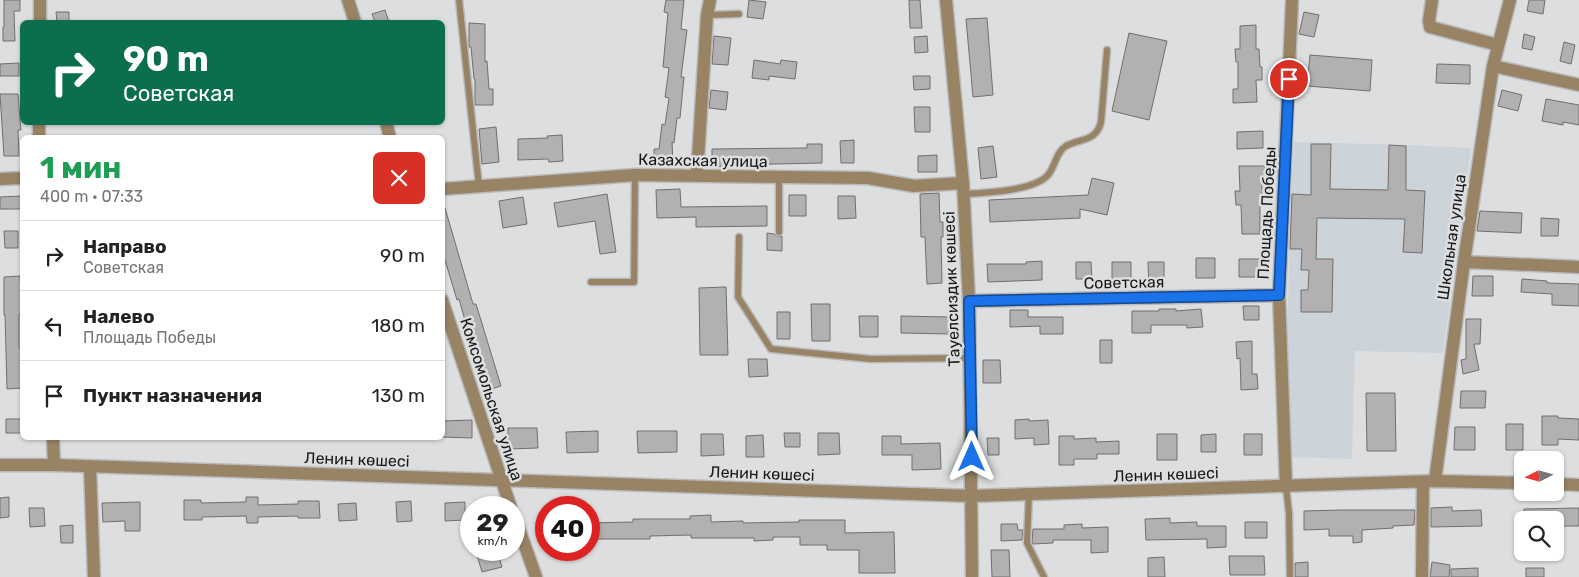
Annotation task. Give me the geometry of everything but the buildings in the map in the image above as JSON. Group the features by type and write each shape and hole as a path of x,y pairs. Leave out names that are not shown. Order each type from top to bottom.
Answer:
{"street":[{"path":"40,0 40,20"},
{"path":"348,0 354,20"},
{"path":"696,176 707,15 710,0"},
{"name":"Тауелсиздик көшесі","path":"946,0 963,189 969,301 972,577"},
{"name":"Площадь Победы","path":"1286,487 1279,295 1292,0"},
{"path":"1432,0 1428,21 1430,27 1498,45"},
{"name":"Школьная улица","path":"1422,577 1429,481 1493,66 1510,0"},
{"path":"1493,66 1579,86"},
{"name":"Казахская улица","path":"445,189 635,175 868,178 914,186 963,189"},
{"path":"0,179 20,178"},
{"path":"1464,262 1579,267"},
{"name":"Советская","path":"969,301 1279,295"},
{"name":"Комсомольская улица","path":"445,309 507,496"},
{"path":"53,440 54,466"},
{"name":"Ленин көшесі","path":"0,465 972,496 1429,481 1514,483"},
{"path":"90,467 94,577"},
{"path":"1564,484 1579,485"},
{"path":"525,546 536,577"}],"lane":[{"path":"459,0 479,186"},
{"path":"707,15 739,14"},
{"path":"963,189 998,192 1013,190 1036,182 1048,175 1062,149 1090,138 1096,133 1100,128 1101,122 1107,50"},
{"path":"591,282 634,282 635,175"},
{"path":"779,176 779,232"},
{"path":"739,236 738,297 771,349 871,359 971,358"},
{"path":"1286,487 1290,514 1290,577"},
{"path":"1029,494 1027,543 1044,577"}],"shaded area":[{"path":"1294,142 1471,148 1443,353 1355,351 1352,459 1289,457 1287,341"}],"route":[{"path":"972,457 969,301 1279,295 1289,79"}]}
